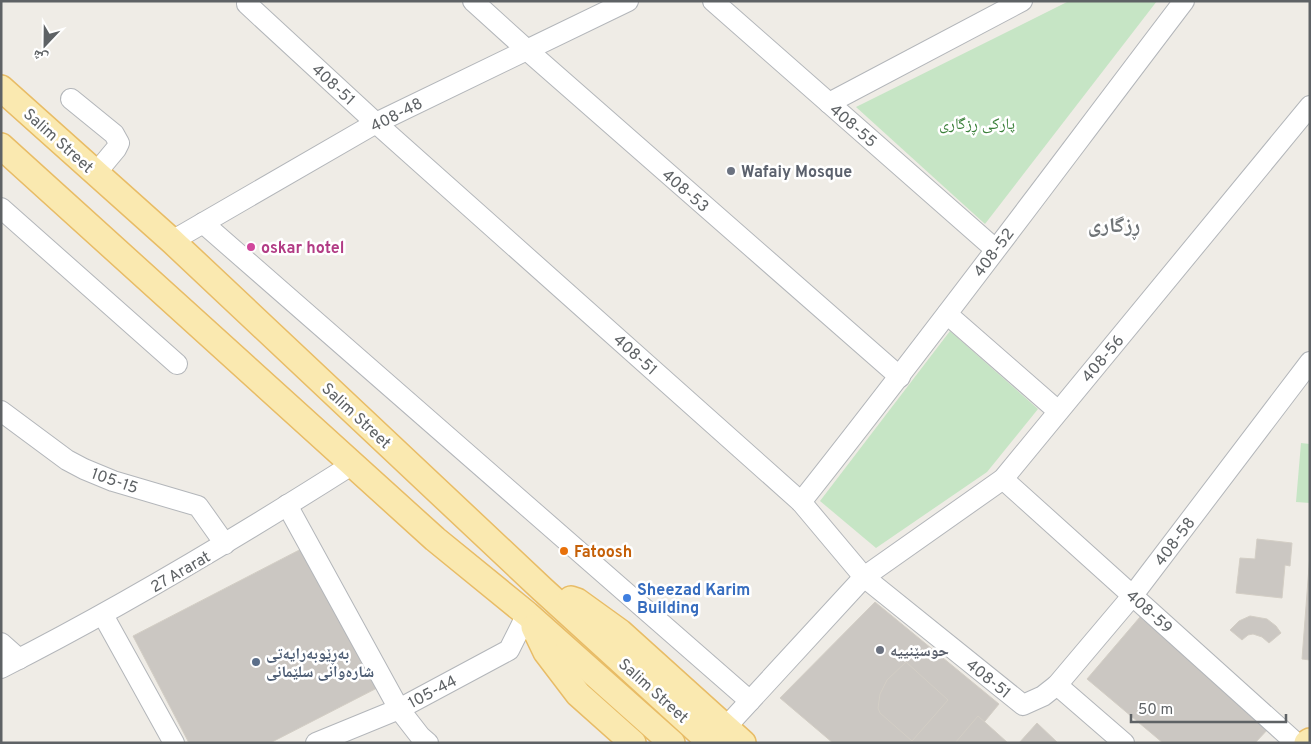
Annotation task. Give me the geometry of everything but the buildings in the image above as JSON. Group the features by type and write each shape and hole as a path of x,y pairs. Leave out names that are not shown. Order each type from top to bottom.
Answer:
{"main road":[{"name":"Salim Street","path":"1,88 172,241 542,589 670,704 727,737"},
{"name":"Salim Street","path":"1,146 435,539 527,614 672,743"},
{"path":"542,589 577,601 620,632 727,737"},
{"path":"527,614 546,652 578,694 633,743"}],"street":[{"name":"408-53","path":"474,1 527,50 900,377"},
{"name":"408-48","path":"172,241 376,123 628,1"},
{"name":"408-55","path":"713,1 995,248"},
{"path":"829,104 1022,1"},
{"name":"408-52","path":"801,502 900,377 995,248 1184,1"},
{"name":"408-51","path":"247,4 376,123 801,502 864,577 1023,705"},
{"path":"71,99 114,134 119,143 96,173"},
{"name":"408-56","path":"727,737 750,701 864,577 1003,479 1310,106"},
{"path":"1,208 177,364"},
{"path":"203,223 750,701"},
{"path":"947,314 1058,411"},
{"name":"408-58","path":"1023,705 1043,696 1057,685 1132,595 1310,362"},
{"name":"105-15","path":"1,411 67,460 84,469 113,481 198,506 225,544"},
{"name":"27 Ararat","path":"10,664 104,615 225,544 353,464"},
{"name":"408-59","path":"1003,479 1296,743"},
{"path":"287,506 399,709 420,736 428,743"},
{"name":"105-44","path":"316,743 399,709 509,650 527,614"},
{"path":"104,615 174,743"},
{"path":"1,643 10,664"},
{"path":"1057,685 1124,743"}],"green space":[{"name":"پارکی ڕزگاری","path":"1069,1 1157,1 985,224 856,107"},
{"path":"950,331 1038,409 987,472 876,548 820,501"},
{"path":"1301,443 1310,444 1310,503 1296,502"}],"place":[{"name":"Wafaiy Mosque","path":"731,171"},
{"name":"oskar hotel","path":"251,247"},
{"name":"Fatoosh","path":"564,551"},
{"name":"Sheezad Karim Building","path":"627,598"},
{"name":"حوسێنییە","path":"880,650"},
{"name":"بەڕێوبەرایەتی شارەوانی سلێمانی","path":"256,662"}],"district":[{"name":"ڕزگاری","path":"1114,225"}]}
